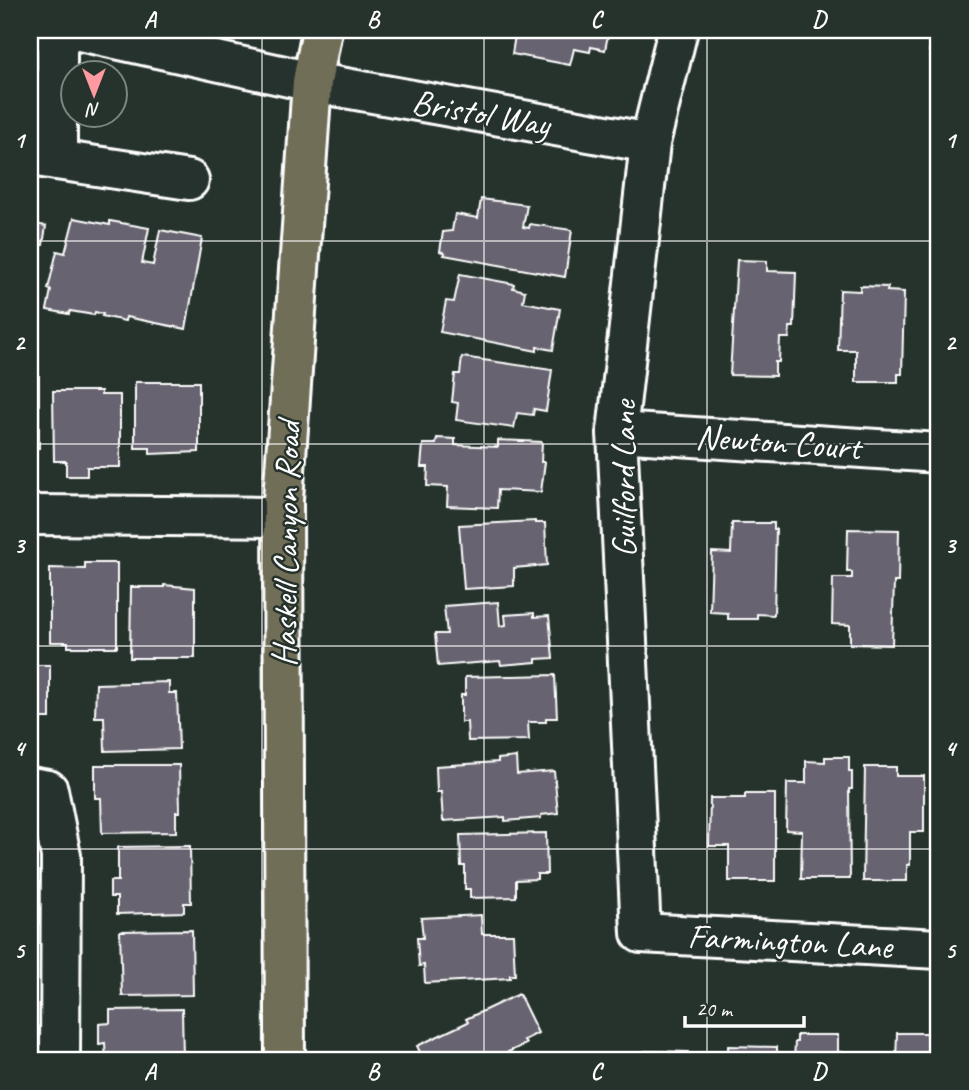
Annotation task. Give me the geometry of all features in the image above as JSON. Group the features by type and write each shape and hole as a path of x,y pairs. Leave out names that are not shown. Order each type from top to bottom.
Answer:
{"main road":[{"name":"Haskell Canyon Road","path":"285,1060 282,517 312,82 322,30"}],"street":[{"path":"57,30 43,158 189,180"},
{"name":"Bristol Way","path":"75,30 312,82 650,143"},
{"name":"Guilford Lane","path":"641,933 617,432 650,143 678,30"},
{"name":"Newton Court","path":"617,432 939,453"},
{"path":"30,515 282,517"},
{"path":"30,787 48,790 61,856 60,1060"},
{"name":"Farmington Lane","path":"641,933 939,948"}],"building":[{"path":"511,30 609,30 605,50 591,47 590,52 574,49 570,65 512,54 515,35 510,34"},
{"path":"939,30 939,56 929,51"},
{"path":"481,199 527,205 523,227 529,228 530,224 572,230 565,277 444,255 445,253 440,251 443,232 452,231 455,214 478,218"},
{"path":"74,218 110,225 110,221 149,228 142,263 153,265 160,230 202,238 186,329 126,317 125,321 95,312 94,315 70,311 69,314 47,310 51,290 48,289 57,251 65,253"},
{"path":"30,223 46,226 43,245 40,245 30,316"},
{"path":"737,260 767,261 767,271 796,272 794,327 790,327 789,338 780,338 779,362 775,362 775,376 730,375"},
{"path":"460,274 514,284 513,288 525,291 523,302 560,309 553,350 537,347 537,351 440,332 446,301 454,302"},
{"path":"860,286 888,287 887,291 904,292 902,374 898,374 898,382 856,382 856,350 838,350 840,290 860,291"},
{"path":"462,357 552,370 546,411 534,409 533,415 517,413 514,428 456,420 458,403 452,402 455,374 460,374"},
{"path":"30,376 39,376 39,448 30,448"},
{"path":"135,382 199,382 199,452 150,454 150,448 135,448"},
{"path":"53,391 101,391 101,395 120,395 120,467 87,467 87,476 66,476 66,461 54,461"},
{"path":"437,438 455,439 455,445 498,447 498,440 542,442 541,462 545,462 541,492 498,490 497,508 447,506 448,487 427,486 428,467 421,467 423,444 436,444"},
{"path":"535,521 545,523 547,565 514,568 514,586 464,589 459,525"},
{"path":"732,523 774,523 774,615 757,614 757,619 728,619 728,613 710,612 712,552 731,553"},
{"path":"848,529 899,530 898,582 894,582 892,645 850,644 850,625 832,624 833,578 852,578 852,572 847,572"},
{"path":"85,563 117,563 117,647 68,647 68,642 50,642 50,568 85,569"},
{"path":"164,585 195,588 195,658 130,658 131,587"},
{"path":"498,602 500,626 506,625 505,615 534,613 534,617 549,616 553,658 501,665 500,661 438,666 435,634 447,634 444,606"},
{"path":"30,665 50,665 50,718 35,718 36,750 30,750"},
{"path":"555,675 557,718 546,718 546,722 528,722 529,740 468,741 467,722 461,722 461,695 465,695 465,677"},
{"path":"169,682 169,693 177,693 179,749 105,751 104,717 95,717 96,684"},
{"path":"516,757 517,774 554,771 558,813 541,815 541,818 505,821 505,817 443,821 441,792 437,792 436,766 498,762 498,759"},
{"path":"825,757 849,757 849,772 852,772 852,789 849,789 850,879 801,879 802,831 786,830 787,783 806,783 806,761 825,762"},
{"path":"95,765 179,765 180,812 176,812 176,832 102,833 101,798 95,798"},
{"path":"865,767 896,767 896,776 924,776 924,832 910,832 907,881 863,881"},
{"path":"745,794 775,794 775,881 729,881 729,846 709,846 710,798 745,798"},
{"path":"546,833 547,874 537,874 537,879 516,880 516,897 470,898 470,889 465,889 465,866 461,866 460,835"},
{"path":"190,846 191,903 184,903 184,912 117,914 117,897 110,897 110,881 118,881 118,847"},
{"path":"481,915 482,934 513,934 515,975 510,975 510,978 425,983 424,965 419,966 417,938 423,938 421,918"},
{"path":"192,930 193,995 122,996 120,931"},
{"path":"519,994 538,1033 524,1040 526,1044 508,1052 512,1060 424,1060 417,1046"},
{"path":"182,1009 183,1058 106,1060 105,1043 99,1044 99,1024 110,1023 110,1010"},
{"path":"897,1033 939,1033 939,1060 896,1060"},
{"path":"797,1035 838,1035 838,1052 842,1052 842,1060 794,1060"},
{"path":"728,1046 777,1047 777,1060 728,1060"},
{"path":"645,1051 688,1052 688,1060 645,1060"}]}
